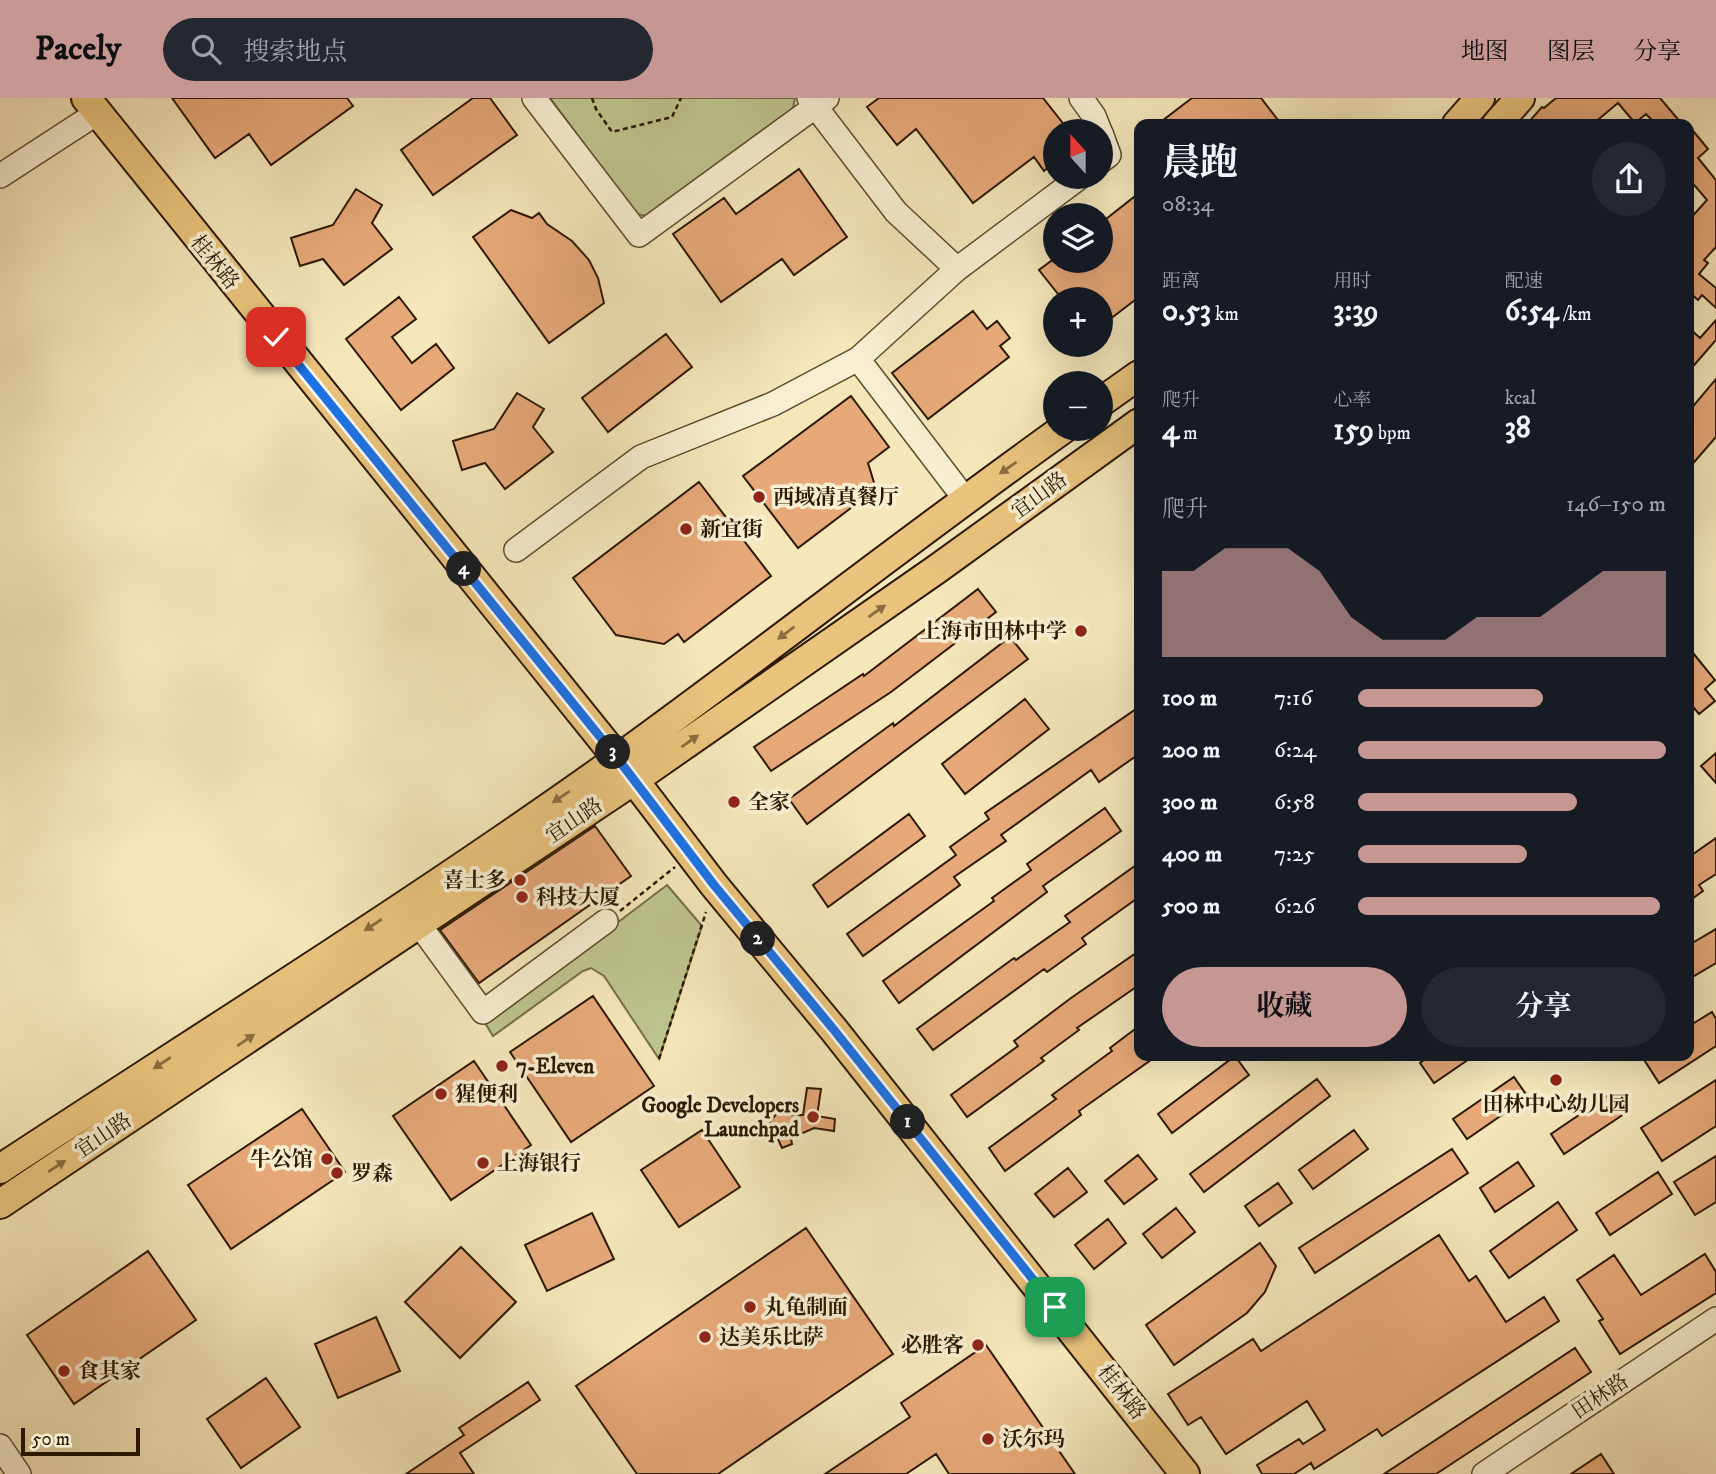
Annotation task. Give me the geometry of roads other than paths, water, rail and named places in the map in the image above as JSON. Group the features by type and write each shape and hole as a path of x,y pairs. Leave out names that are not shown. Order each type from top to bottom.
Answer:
{"main road":[{"path":"1461,119 1480,98"},
{"path":"1501,119 1520,98"},
{"name":"桂林路","path":"92,105 626,769 714,885 834,1030 1185,1474"},
{"path":"1113,393 1134,379"},
{"name":"宜山路","path":"0,1203 412,914 626,769 937,569 1134,427"},
{"name":"宜山路","path":"626,769 965,499 1046,441"},
{"name":"宜山路","path":"0,1169 412,914"}],"street":[{"path":"534,98 639,235 817,101 896,212 957,269"},
{"path":"1081,98 1095,119"},
{"path":"0,176 92,105"},
{"path":"516,550 641,457 773,404 858,359 957,269 1064,189"},
{"path":"858,359 965,499"},
{"path":"412,914 483,1012 606,921"},
{"name":"田林路","path":"1484,1474 1716,1318"},
{"path":"0,1446 19,1474"}],"place":[{"name":"西域凊真餐厅","path":"759,497"},
{"name":"新宜街","path":"686,529"},
{"name":"上海市田林中学","path":"1081,631"},
{"name":"全家","path":"734,802"},
{"name":"喜士多","path":"520,880"},
{"name":"科技大厦","path":"522,897"},
{"name":"7-Eleven","path":"502,1066"},
{"name":"田林中心幼儿园","path":"1556,1080"},
{"name":"猩便利","path":"441,1094"},
{"name":"Google Developers Launchpad","path":"813,1117"},
{"name":"牛公馆","path":"327,1159"},
{"name":"上海银行","path":"483,1163"},
{"name":"罗森","path":"337,1173"},
{"name":"丸龟制面","path":"750,1307"},
{"name":"达美乐比萨","path":"705,1337"},
{"name":"必胜客","path":"978,1345"},
{"name":"食其家","path":"64,1371"},
{"name":"沃尔玛","path":"988,1439"}]}
